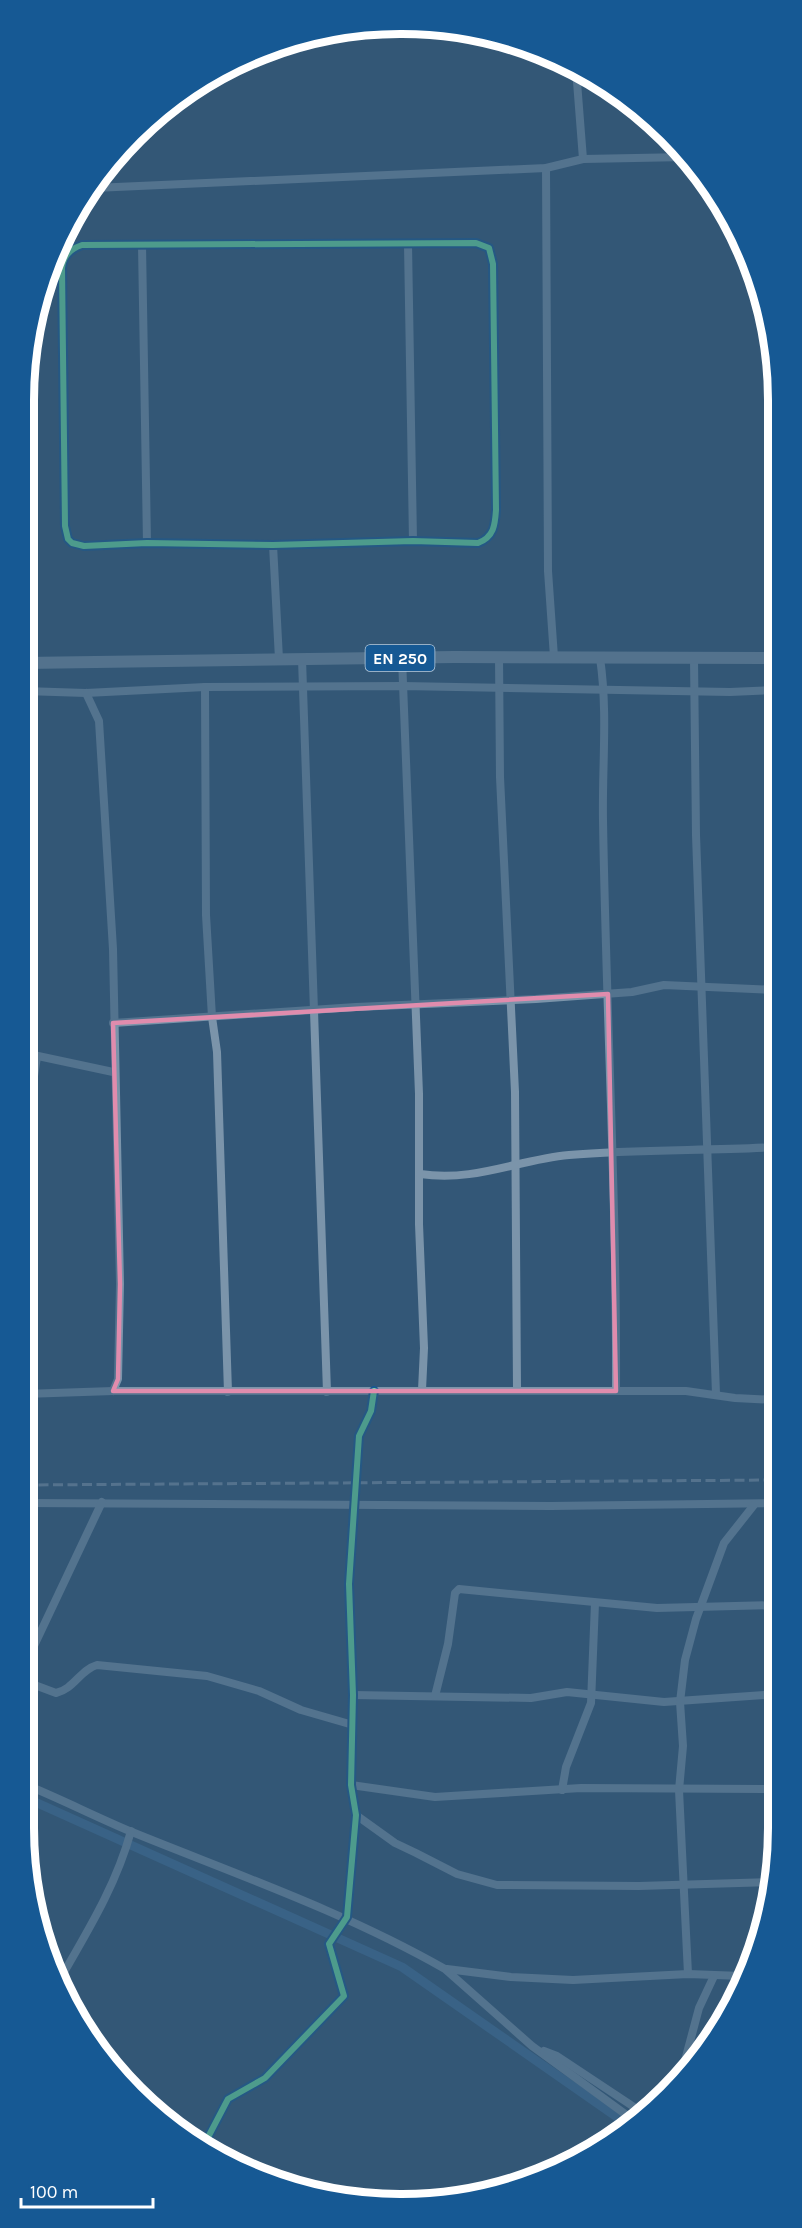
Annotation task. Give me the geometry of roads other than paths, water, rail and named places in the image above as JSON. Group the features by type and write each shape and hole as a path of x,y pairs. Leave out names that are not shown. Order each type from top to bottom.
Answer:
{"main road":[{"name":"EN 250","path":"34,663 499,657 768,658"}],"street":[{"path":"577,80 583,159"},
{"path":"103,188 546,168 583,159 674,156"},
{"path":"546,168 548,571 554,657"},
{"path":"476,243 491,251 496,405 496,510 492,531 478,543 412,541 273,545 147,543 77,545 68,539 65,526 62,263 70,250 82,245 142,245 476,243"},
{"path":"408,244 412,541"},
{"path":"142,245 147,543"},
{"path":"273,545 279,659"},
{"path":"499,657 500,777 515,1092 517,1389"},
{"path":"402,658 420,1174 424,1348 422,1390"},
{"path":"600,658 604,689 603,821 616,1391"},
{"path":"694,659 696,835 716,1394"},
{"path":"303,660 302,686 327,1392"},
{"path":"34,691 86,693 205,687 302,686 768,690"},
{"path":"205,687 204,822 212,1017 217,1052 228,1392"},
{"path":"86,693 99,721 106,801 120,1284 118,1379 113,1391"},
{"path":"113,1023 608,994 664,985 768,990"},
{"path":"34,1056 113,1072"},
{"path":"34,1076 37,1057"},
{"path":"420,1174 441,1177 467,1175 568,1155 768,1147"},
{"path":"34,1394 113,1391 686,1390 768,1399"},
{"path":"208,2138 228,2099 265,2078 293,2046 342,1999 344,1990 328,1944 347,1917 356,1815 351,1785 353,1695 349,1584 359,1436 371,1411 375,1391"},
{"path":"34,1646 102,1502"},
{"path":"34,1503 768,1504"},
{"path":"688,1974 679,1790 683,1746 680,1702 685,1660 700,1607 724,1543 753,1505"},
{"path":"435,1696 448,1644 456,1590 657,1608 768,1605"},
{"path":"562,1790 566,1767 591,1703 592,1630 595,1603"},
{"path":"34,1685 56,1693 70,1686 86,1671 97,1665 185,1673 207,1676 259,1691 301,1710 353,1725"},
{"path":"353,1695 531,1698 567,1692 680,1702 706,1697 768,1694"},
{"path":"351,1785 435,1797 562,1790 768,1789"},
{"path":"34,1788 131,1831 347,1917 445,1969 532,2046 627,2115"},
{"path":"356,1815 395,1843 457,1874 497,1886 639,1886 763,1881"},
{"path":"64,1972 88,1933 121,1866 131,1831"},
{"path":"445,1969 511,1977 573,1980 688,1974 736,1976"},
{"path":"688,2055 699,2008 714,1976"},
{"path":"532,2046 557,2056 636,2108"}],"waterway":[{"path":"34,1801 402,1967 621,2120"}],"railway":[{"path":"34,1485 768,1480"}]}
